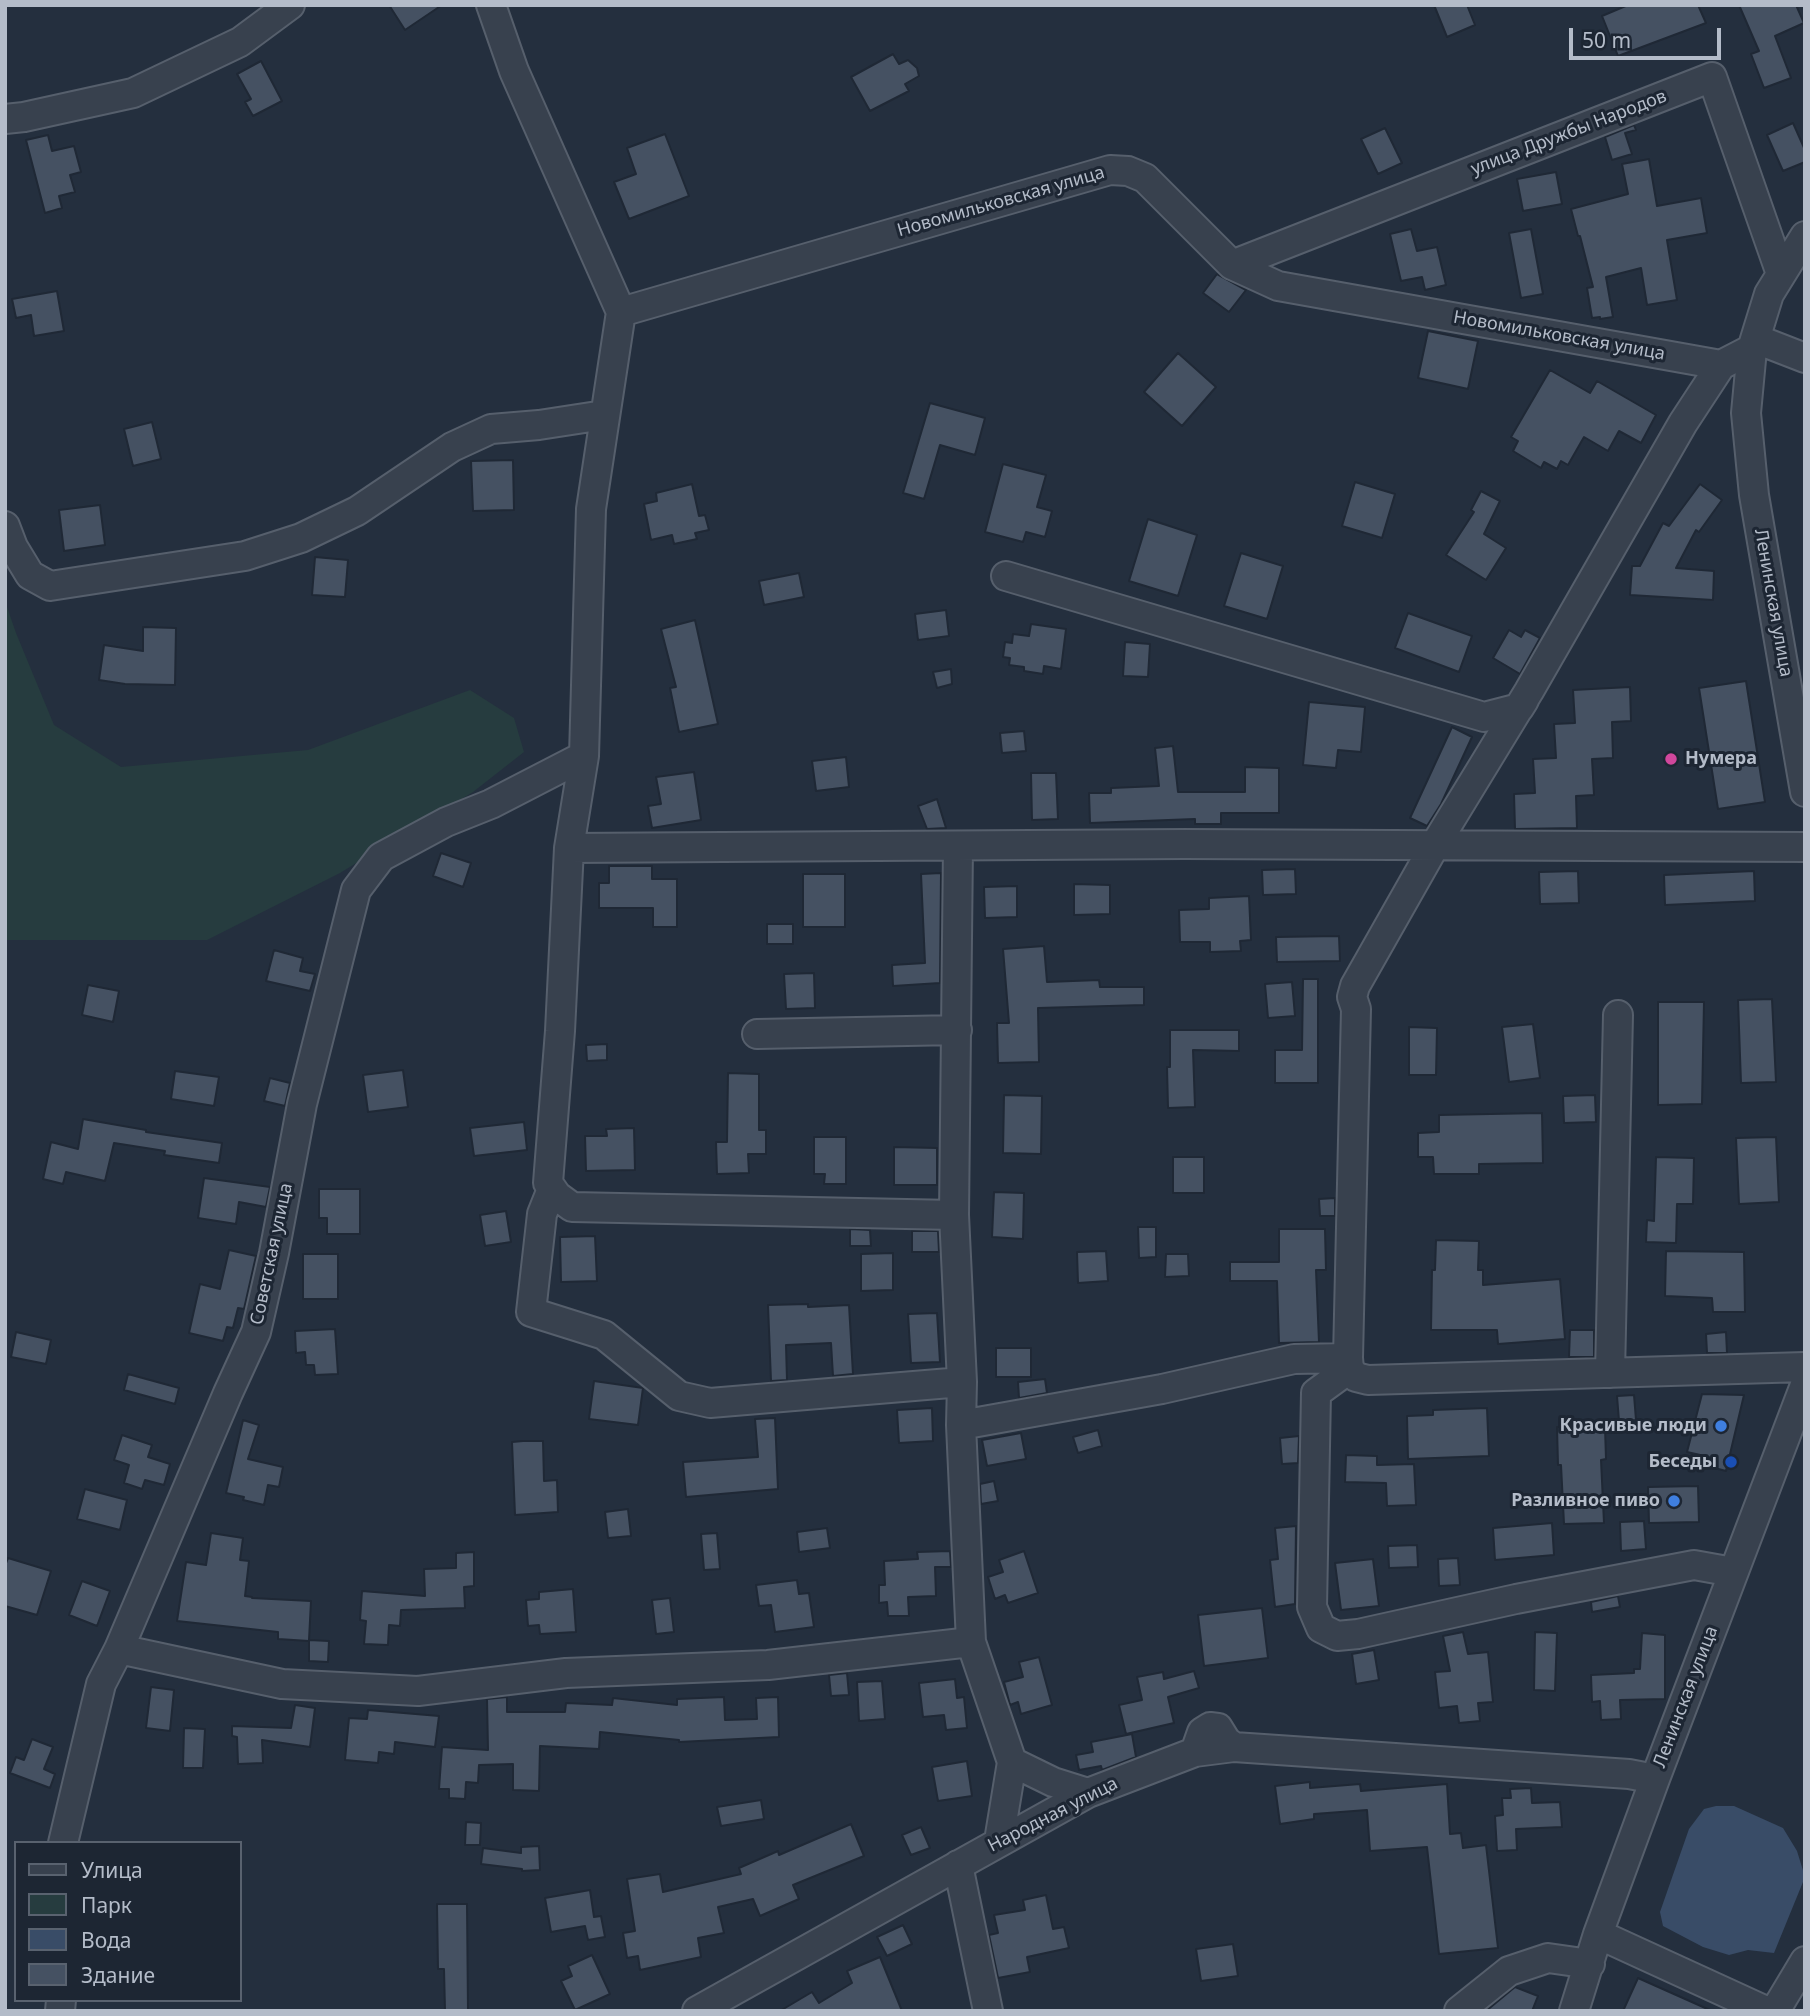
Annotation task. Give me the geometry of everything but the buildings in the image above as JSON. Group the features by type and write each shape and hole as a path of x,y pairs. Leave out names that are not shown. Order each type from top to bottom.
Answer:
{"street":[{"path":"5,119 133,93 240,41 290,5"},
{"path":"491,5 514,71 621,312 591,509 578,760 569,848 560,1031 548,1183 572,1207 954,1215"},
{"name":"улица Дружбы Народов","path":"1232,265 1712,77 1781,274"},
{"name":"Новомильковская улица","path":"621,312 1110,170 1128,171 1145,178 1232,265 1278,286 1721,365"},
{"name":"Ленинская улица","path":"1805,236 1769,294 1754,344 1746,413 1754,495 1805,792"},
{"path":"1006,576 1484,718 1519,708 1683,424 1721,365 1754,344 1805,358"},
{"path":"5,526 13,547 30,575 50,586 245,556 301,538 357,511 452,447 491,429 604,415"},
{"path":"1529,691 1435,845 1355,986 1352,997 1356,1009 1348,1363 1356,1377 1368,1380 1805,1367"},
{"name":"Советская улица","path":"63,1841 101,1684 119,1649 256,1332 302,1104 356,890 381,857 446,822 491,804 578,760"},
{"path":"569,848 1435,845 1686,841 1805,846"},
{"path":"958,846 954,1215 962,1382 961,1425 971,1642 1012,1762 999,1841"},
{"path":"1610,1373 1618,1015"},
{"path":"757,1034 957,1030"},
{"path":"552,1189 542,1214 531,1312 604,1335 679,1396 710,1403 962,1382"},
{"path":"961,1425 1162,1388 1294,1359 1348,1363"},
{"path":"1348,1363 1316,1393 1312,1606 1321,1628 1337,1636 1358,1634 1694,1564 1733,1572"},
{"name":"Ленинская улица","path":"1574,2011 1598,1934 1655,1779 1805,1385"},
{"path":"119,1649 282,1684 418,1691 566,1673 768,1665 971,1642"},
{"name":"Народная улица","path":"697,2011 1088,1793 1195,1752 1234,1747 1629,1774 1655,1779"},
{"path":"1012,1762 1053,1782 1088,1793"},
{"path":"958,1865 988,2011"},
{"path":"1598,1934 1766,2011"},
{"path":"1459,2011 1509,1971 1548,1958 1590,1964"},
{"path":"1775,2011 1805,1961"}],"green space":[{"path":"5,601 54,725 121,767 308,750 470,690 514,718 524,752 473,792 340,873 207,940 5,940"}],"water":[{"path":"1734,1806 1783,1828 1797,1851 1805,1877 1774,1953 1748,1950 1729,1955 1703,1947 1663,1926 1660,1912 1689,1829 1704,1809"}],"place":[{"name":"Нумера","path":"1671,759"},
{"name":"Красивые люди","path":"1721,1426"},
{"name":"Беседы","path":"1731,1462"},
{"name":"Разливное пиво","path":"1674,1501"}]}
